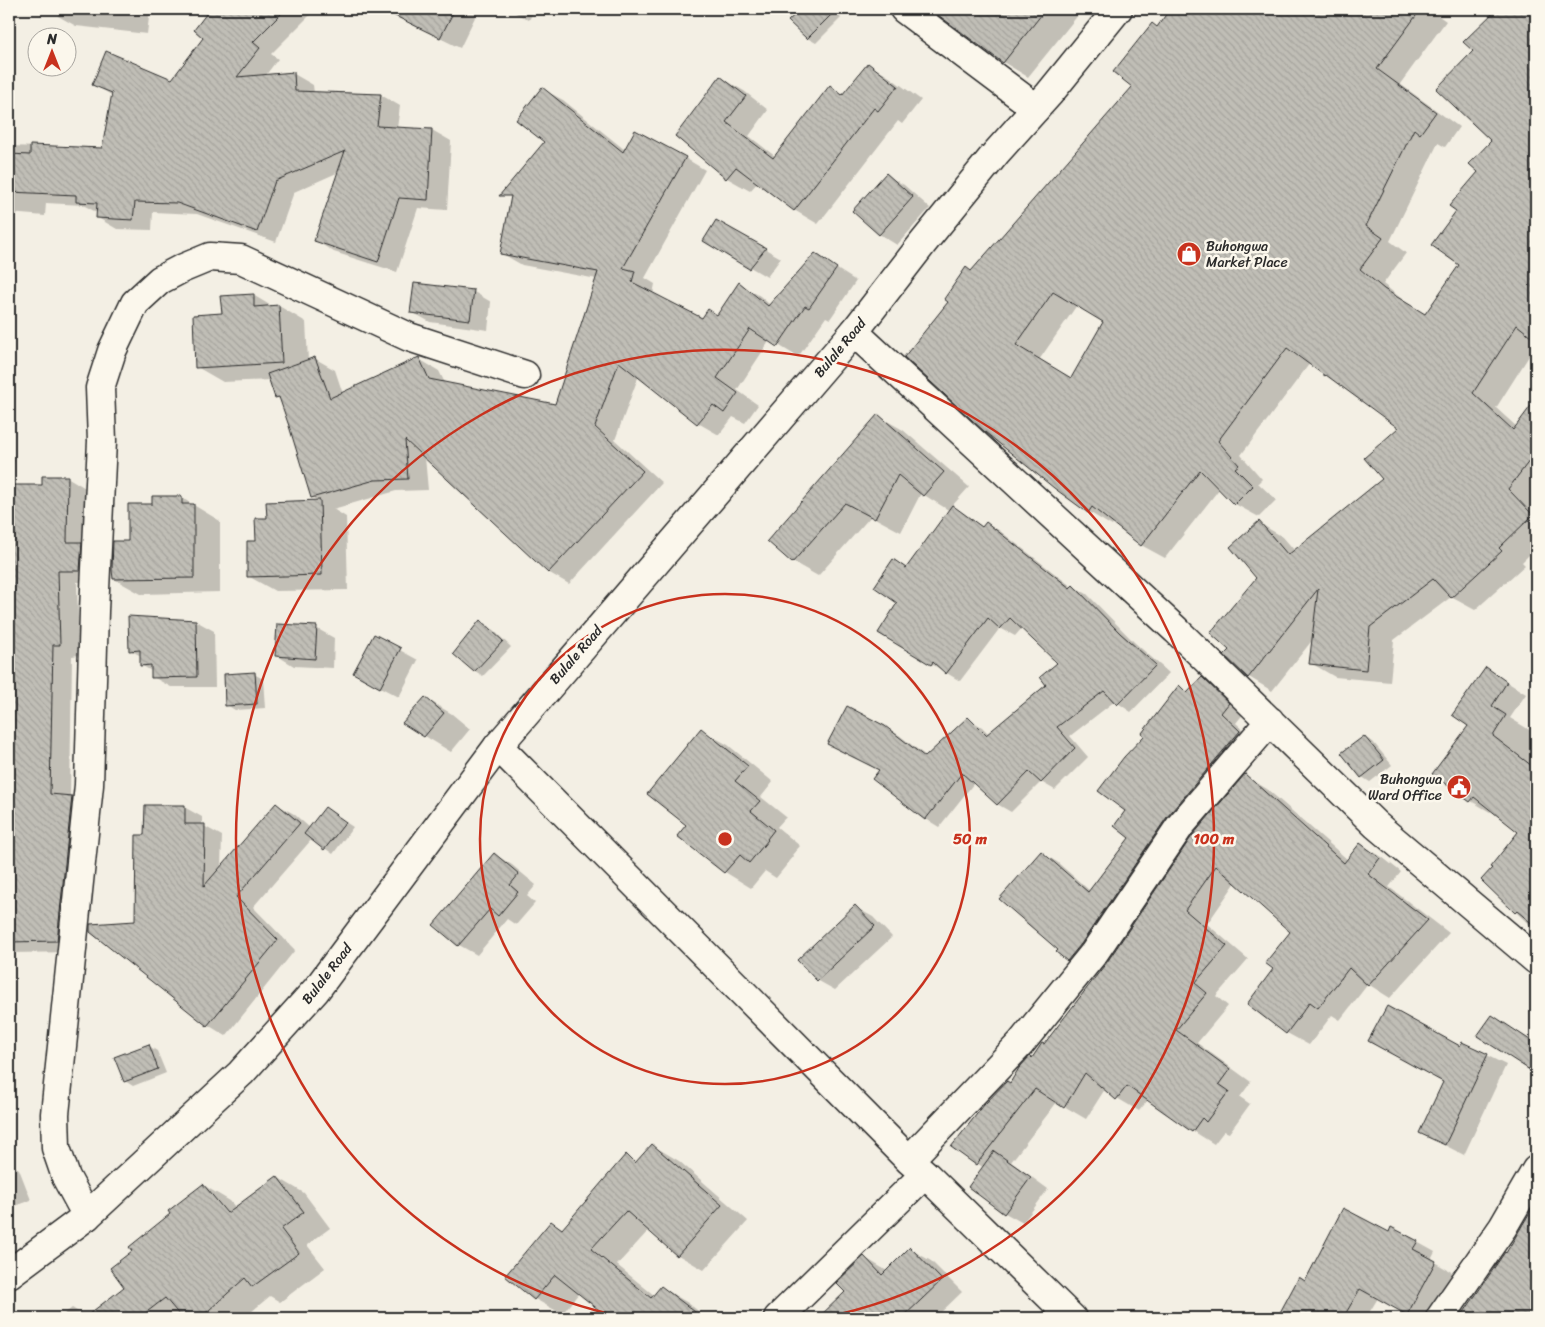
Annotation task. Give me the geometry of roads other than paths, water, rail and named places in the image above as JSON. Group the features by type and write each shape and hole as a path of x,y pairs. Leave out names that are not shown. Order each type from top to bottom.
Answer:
{"street":[{"path":"904,9 1036,108"},
{"name":"Bulale Road","path":"9,1274 87,1216 241,1073 316,990 498,746 854,332 996,153 1118,9"},
{"path":"87,1216 66,1177 56,1148 55,1114 89,785 94,611 102,441 100,388 112,351 134,303 160,280 210,257 241,259 409,337 525,375"},
{"path":"854,332 1176,630 1376,825 1536,960"},
{"path":"778,1318 917,1167 1021,1043 1094,953 1180,826 1270,722"},
{"path":"498,746 917,1167 1072,1318"},
{"path":"1440,1318 1503,1227 1536,1170"}],"place":[{"name":"Buhongwa Market Place","path":"1189,254"},
{"name":"Buhongwa Ward Office","path":"1459,787"}]}
